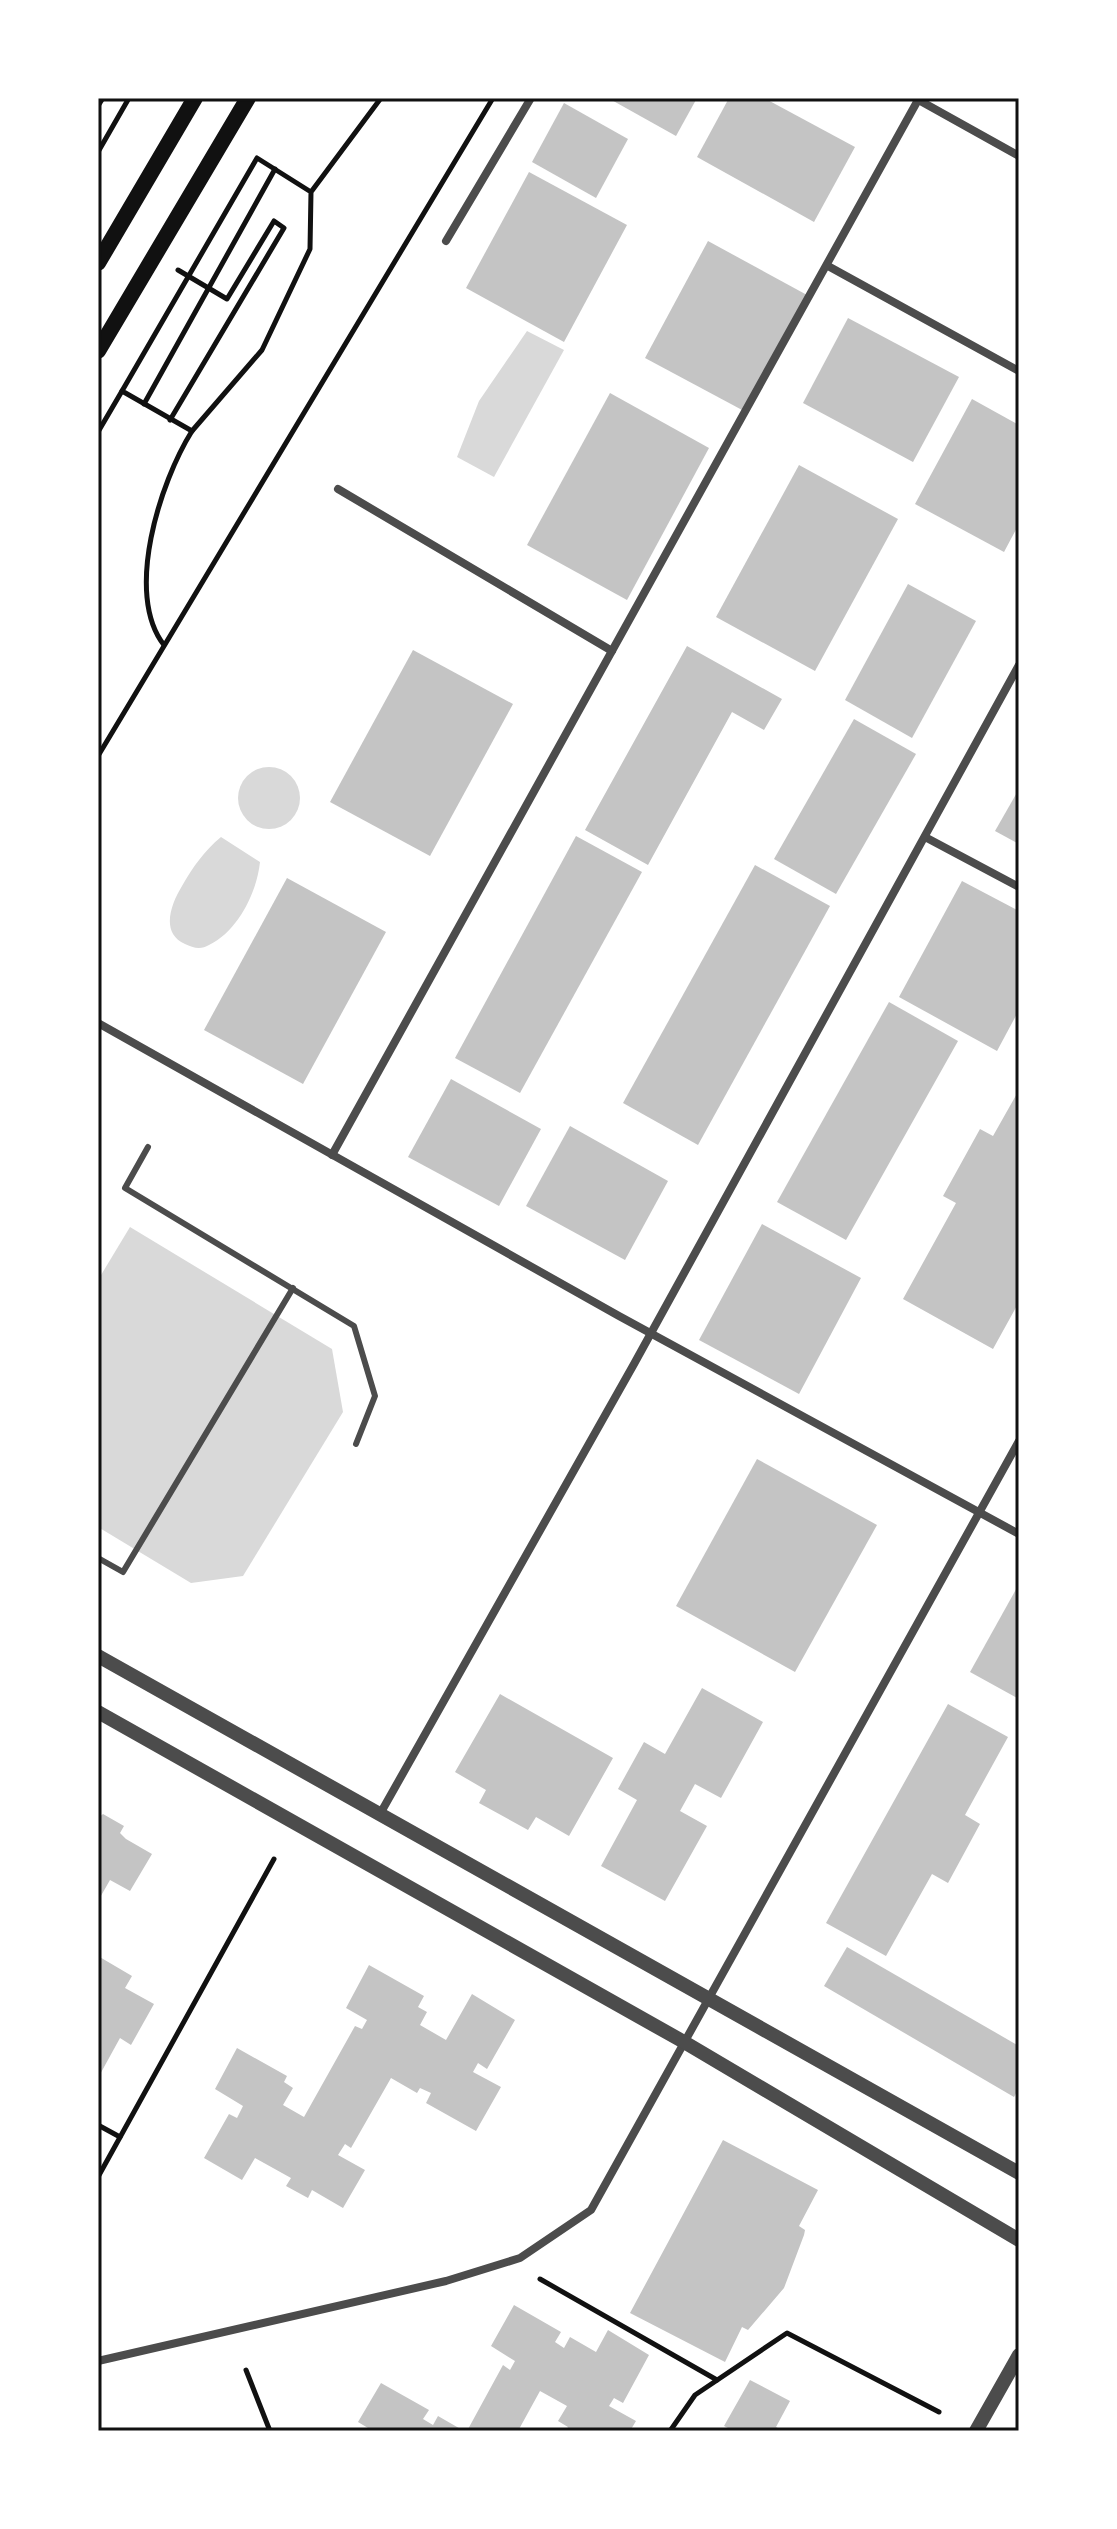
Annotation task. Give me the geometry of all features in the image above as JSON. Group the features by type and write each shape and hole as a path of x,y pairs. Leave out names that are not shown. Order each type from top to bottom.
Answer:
{"main road":[{"path":"98,263 195,98"},
{"path":"98,351 248,98"}],"street":[{"path":"446,241 531,98"},
{"path":"332,1155 828,266 916,99 1019,156"},
{"path":"828,266 1019,371"},
{"path":"338,489 612,651"},
{"path":"380,1814 1019,665"},
{"path":"925,837 1019,887"},
{"path":"98,1023 976,1513 1019,1534"},
{"path":"98,2361 446,2281 520,2258 591,2210 976,1513 1019,1441"},
{"path":"98,1656 1019,2173"},
{"path":"98,1712 684,2042 1019,2240"},
{"path":"976,2431 1019,2355"}],"lane":[{"path":"148,1147 125,1188 354,1326 375,1396 356,1444"},
{"path":"98,1558 123,1572 293,1288"}],"path":[{"path":"98,106 103,98"},
{"path":"98,152 129,98"},
{"path":"164,645 151,628 144,569 166,492 192,431 262,350 310,249 311,192 381,98"},
{"path":"98,756 493,98"},
{"path":"98,432 257,158 311,192"},
{"path":"144,404 211,289 275,169"},
{"path":"170,420 284,228 274,221 227,299 211,289"},
{"path":"122,391 192,431"},
{"path":"98,2177 274,1859"},
{"path":"98,2125 120,2137"},
{"path":"540,2279 717,2380"},
{"path":"670,2431 695,2395 787,2333 939,2412"},
{"path":"246,2370 270,2431"}],"shaded area":[{"path":"527,331 564,350 494,477 457,457 479,401"},
{"path":"269,767 291,776 300,798 291,820 269,829 247,820 238,798 247,776"},
{"path":"221,837 260,862 258,874 244,910 229,930 206,947 194,947 172,933 172,909 195,866"},
{"path":"130,1227 332,1349 343,1412 243,1576 191,1583 98,1527 98,1280"}],"building":[{"path":"608,98 697,98 676,136"},
{"path":"729,98 764,98 855,147 814,222 697,157"},
{"path":"564,103 628,139 596,198 532,162"},
{"path":"529,172 627,225 564,342 466,288"},
{"path":"708,241 807,295 744,411 645,358"},
{"path":"848,318 959,377 913,462 803,403"},
{"path":"610,393 709,448 627,600 527,545"},
{"path":"972,399 1019,425 1019,524 1004,552 915,504"},
{"path":"799,465 898,519 815,671 716,617"},
{"path":"908,584 976,621 912,738 845,700"},
{"path":"687,646 782,699 764,730 732,712 648,865 585,830"},
{"path":"413,650 513,704 430,856 330,802"},
{"path":"854,719 916,754 836,894 774,859"},
{"path":"1019,789 1019,844 995,831"},
{"path":"576,836 642,872 520,1093 455,1058"},
{"path":"755,865 830,906 698,1145 623,1103"},
{"path":"287,878 386,932 303,1084 204,1030"},
{"path":"962,881 1019,911 1019,1010 997,1051 899,997"},
{"path":"889,1002 958,1041 846,1240 777,1202"},
{"path":"451,1079 541,1129 499,1206 408,1157"},
{"path":"1019,1090 1019,1302 993,1349 903,1299 956,1203 943,1196 980,1129 993,1136"},
{"path":"570,1126 668,1181 625,1260 526,1206"},
{"path":"762,1224 861,1278 799,1394 699,1340"},
{"path":"757,1459 877,1525 795,1672 676,1606"},
{"path":"1019,1584 1019,1699 970,1672"},
{"path":"702,1688 763,1722 721,1798 695,1784 680,1811 707,1826 665,1901 601,1866 637,1800 618,1789 644,1742 665,1754"},
{"path":"500,1694 613,1758 569,1836 536,1817 528,1830 479,1803 486,1790 455,1772"},
{"path":"948,1704 1008,1737 965,1815 980,1824 948,1883 932,1874 886,1956 826,1923"},
{"path":"103,1814 124,1826 120,1833 126,1839 152,1854 130,1891 110,1880 98,1901 98,1818"},
{"path":"847,1947 1019,2046 1019,2088 1014,2097 824,1986"},
{"path":"98,1956 132,1976 125,1988 154,2004 131,2045 120,2038 98,2078"},
{"path":"369,1965 424,1996 418,2007 427,2012 420,2025 446,2040 472,1994 515,2020 487,2069 478,2063 473,2072 501,2087 476,2131 426,2103 431,2093 420,2088 417,2093 391,2078 351,2148 345,2144 338,2155 365,2170 343,2208 312,2190 308,2198 286,2186 291,2178 255,2158 242,2180 204,2158 229,2114 237,2118 243,2106 215,2089 237,2048 287,2076 284,2082 293,2088 283,2105 304,2117 355,2026 362,2029 367,2020 346,2008"},
{"path":"723,2140 818,2190 799,2226 805,2230 804,2235 784,2288 748,2330 742,2327 725,2362 630,2313"},
{"path":"514,2305 561,2332 555,2342 564,2348 570,2337 596,2352 608,2330 649,2355 623,2403 614,2398 609,2406 636,2421 630,2431 566,2431 568,2427 558,2421 567,2406 540,2391 518,2431 467,2431 503,2365 510,2370 515,2361 491,2346"},
{"path":"750,2380 790,2401 776,2427 783,2431 734,2431 724,2426"},
{"path":"381,2383 429,2410 423,2419 433,2425 438,2416 464,2431 373,2431 358,2422"}]}
